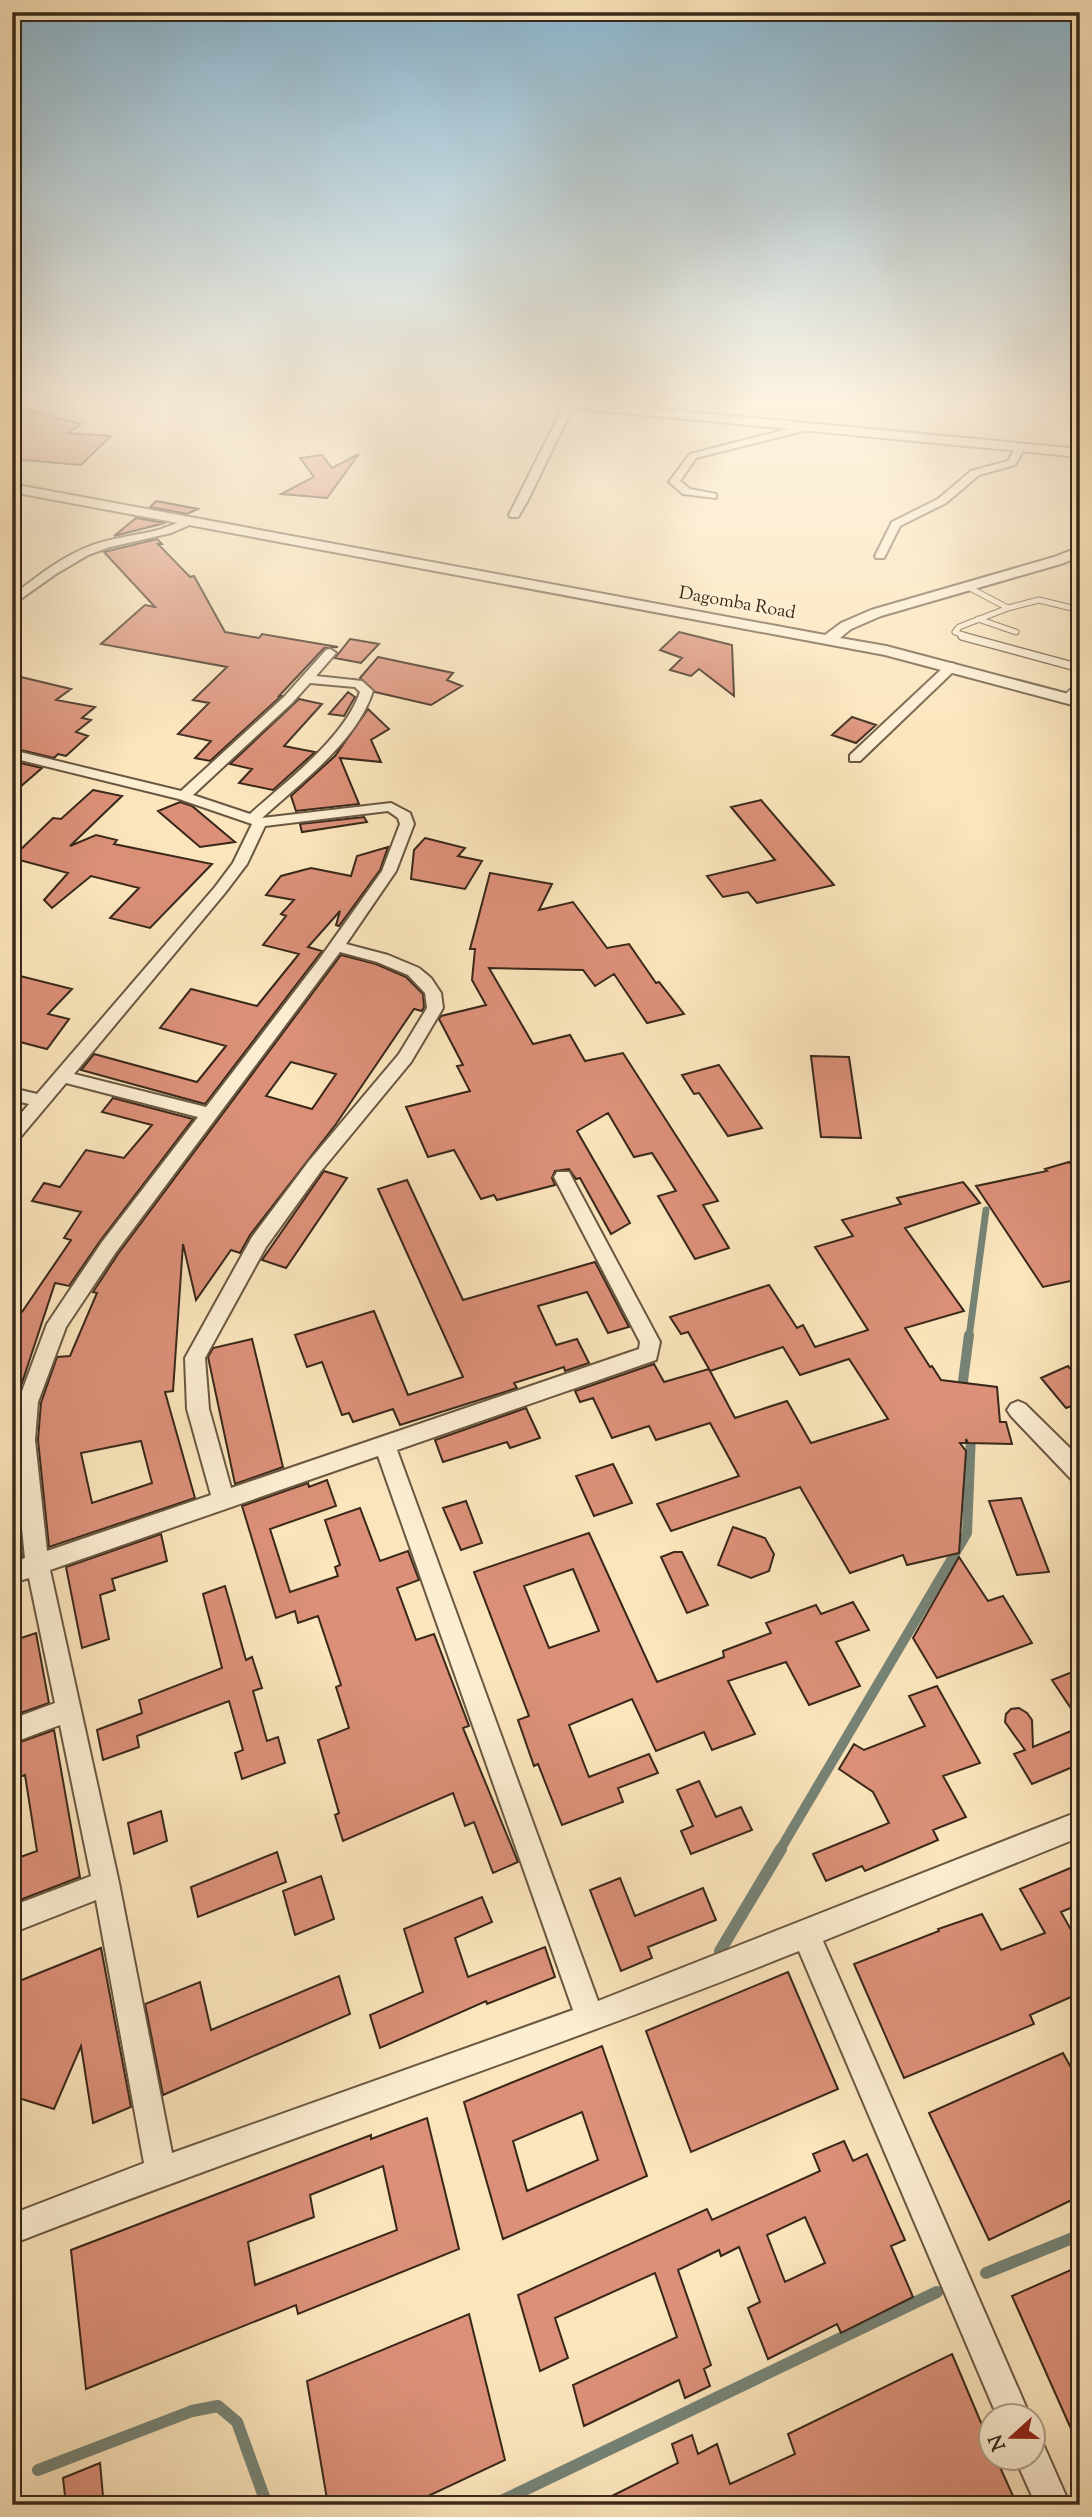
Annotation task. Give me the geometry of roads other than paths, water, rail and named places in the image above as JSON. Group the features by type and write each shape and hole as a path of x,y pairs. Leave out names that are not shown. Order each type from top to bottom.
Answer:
{"street":[{"path":"880,556 896,524 903,520"},
{"path":"12,603 61,567 94,548 168,531 190,521"},
{"name":"Dagomba Road","path":"190,521 827,641 951,667 1073,700"},
{"path":"827,641 846,626 861,619 1080,551"},
{"path":"184,796 307,679 330,653"},
{"path":"855,758 951,667"},
{"path":"12,1136 220,890 240,864 256,821 360,712 367,691 358,684 307,679"},
{"path":"14,756 184,796 256,821 391,807 405,816 407,824 389,872 211,1114 109,1247 57,1324 28,1402 24,1440 24,1568 69,1710 106,1883 160,2170"},
{"path":"223,1500 198,1409 195,1358 259,1242 316,1166 405,1058 435,1007 436,998 431,988 414,970 336,946"},
{"path":"61,1076 211,1114"},
{"path":"12,1094 40,1101"},
{"path":"24,1568 649,1354 650,1342 563,1177"},
{"path":"1018,1410 1080,1473"},
{"path":"384,1444 590,2017"},
{"path":"12,1731 69,1710"},
{"path":"12,2229 160,2170 590,2017 806,1935 1080,1824"},
{"path":"12,1920 106,1883"},
{"path":"806,1935 1008,2402"},
{"path":"1038,2472 1053,2505"}],"lane":[{"path":"968,587 1008,608"},
{"path":"1080,610 1039,600 978,619 958,627 955,632 964,637 1080,668"},
{"path":"978,619 1016,632"},
{"path":"1073,700 1080,684"}],"waterway":[{"path":"969,1337 986,1210"},
{"path":"965,1390 963,1381 969,1335"},
{"path":"780,1850 967,1533 971,1434"},
{"path":"720,1951 781,1849"},
{"path":"986,2273 1080,2235"},
{"path":"493,2505 937,2292"},
{"path":"38,2470 192,2411 218,2406 237,2422 267,2505"}]}
